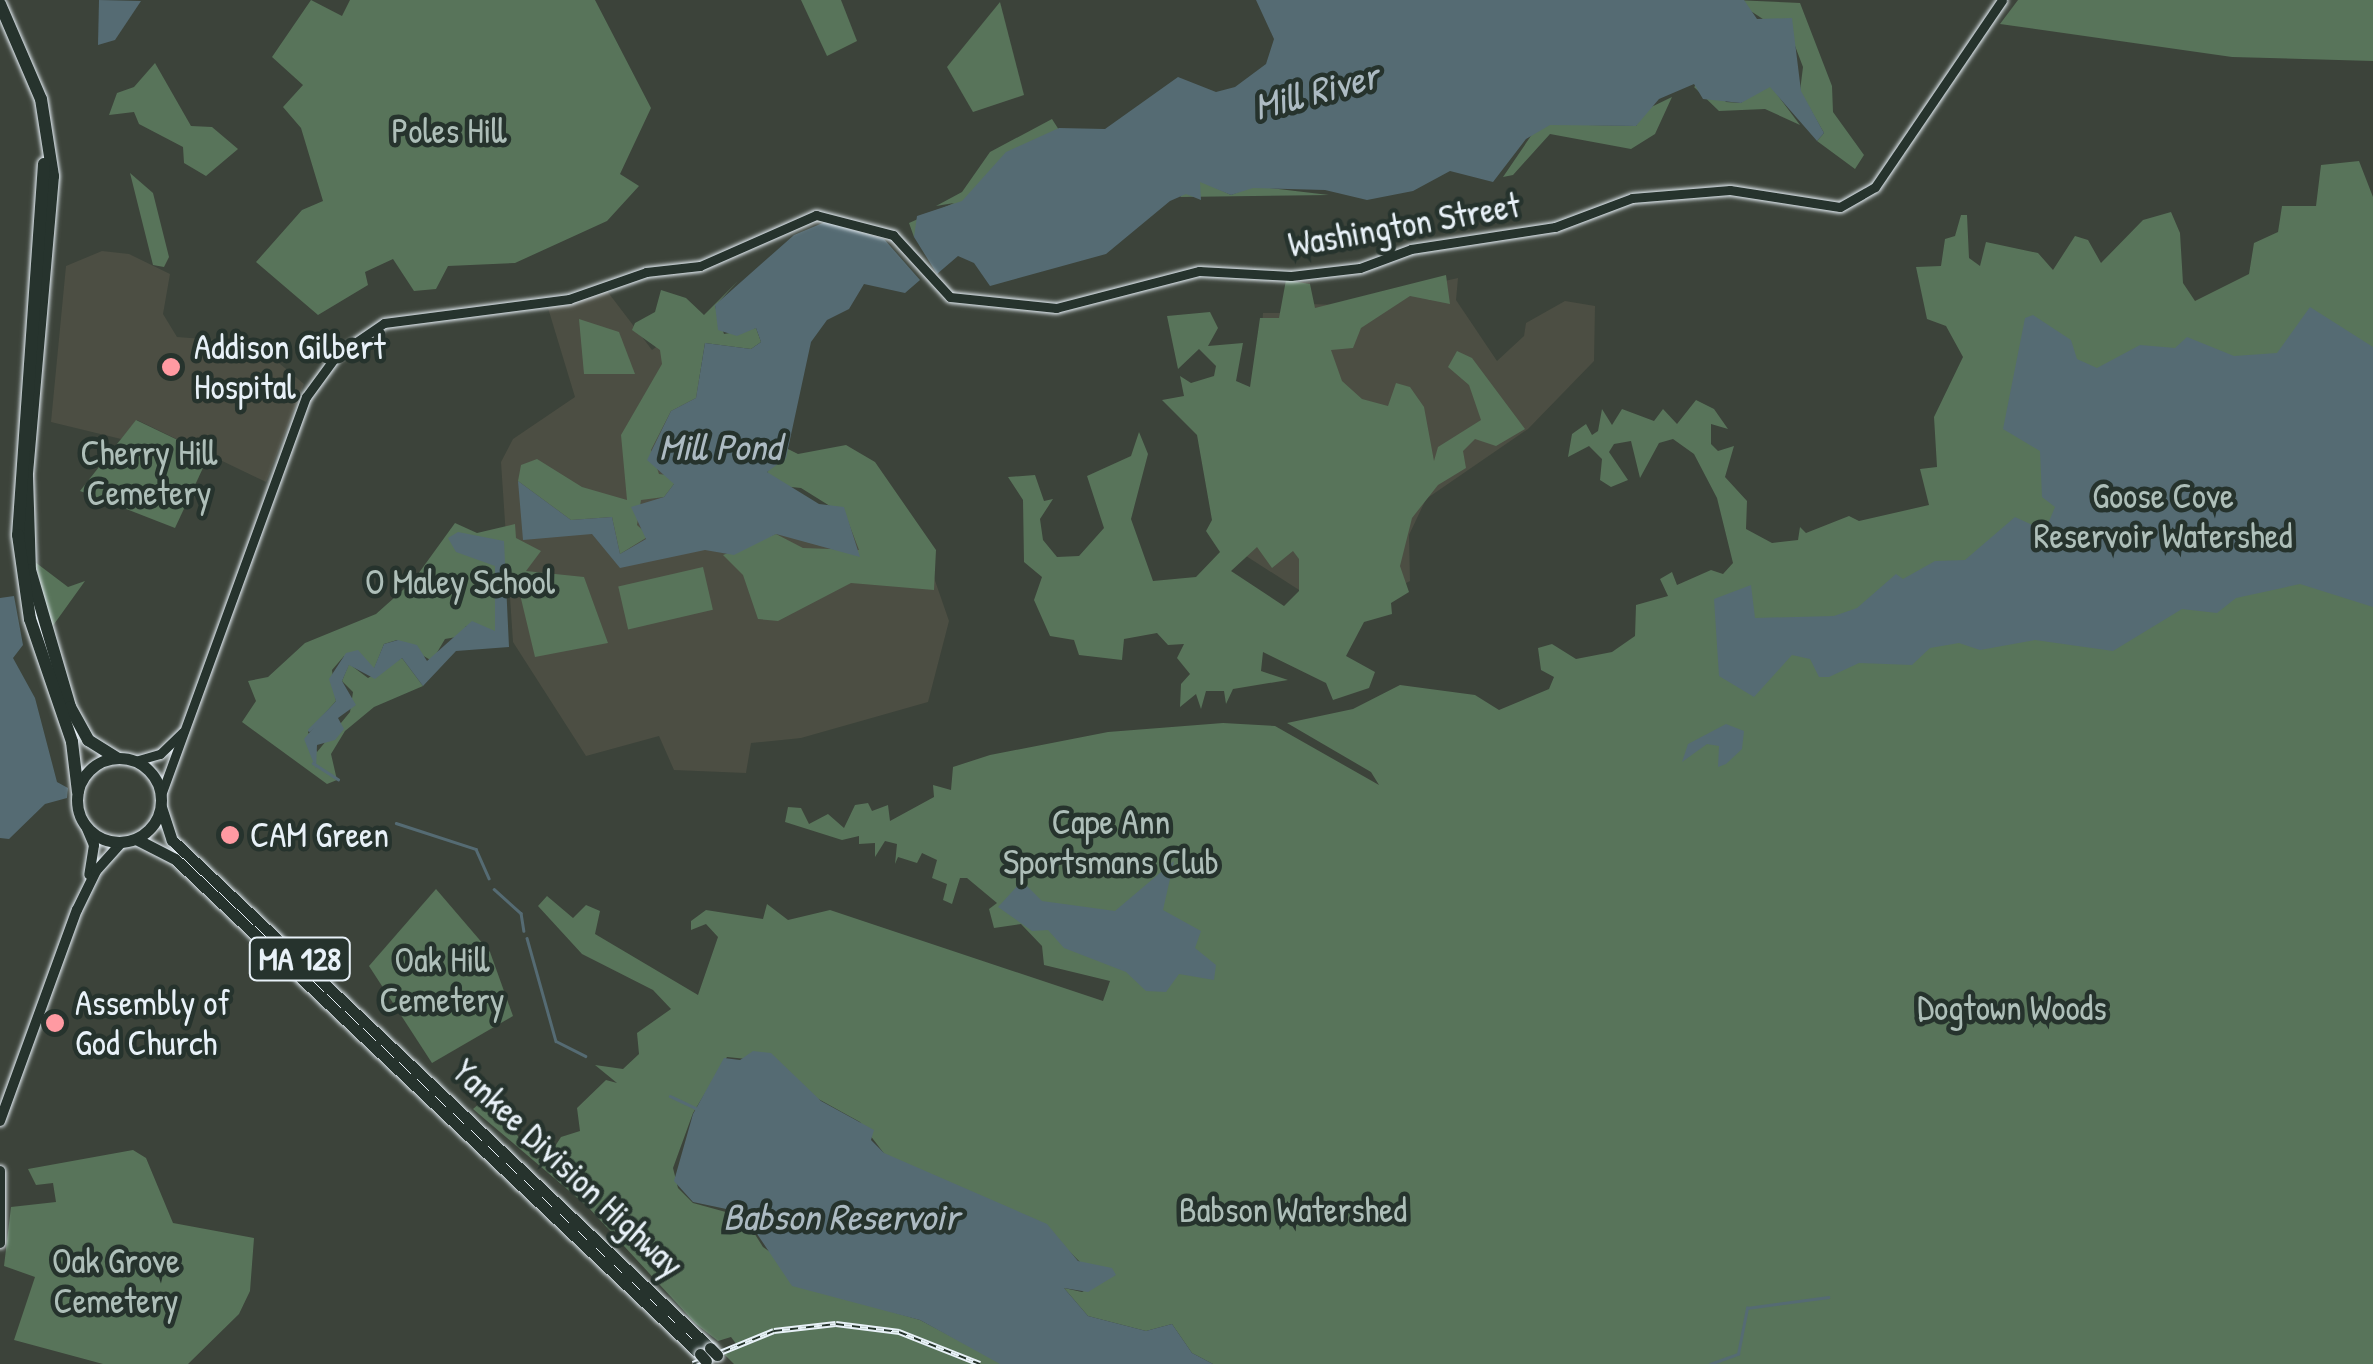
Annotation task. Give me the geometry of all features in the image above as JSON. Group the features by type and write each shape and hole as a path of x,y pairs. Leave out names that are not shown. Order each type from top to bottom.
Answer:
{"highway":[{"path":"1,11 35,106 44,174 22,480 25,596 72,742 85,824 122,842 136,838 161,801"},
{"path":"22,480 30,570 49,653 86,737 118,758 135,761"},
{"path":"78,792 92,768 118,758"},
{"name":"MA 128","path":"135,761 161,801"},
{"name":"Yankee Division Highway","path":"161,801 172,840 711,1358"},
{"name":"Yankee Division Highway","path":"136,838 166,850 453,1108"}],"main road":[{"name":"Washington Street","path":"161,801 312,385 336,356 384,323 569,299 646,272 700,266 816,215 893,235 950,297 1056,308 1199,272 1291,276 1360,268 1411,249 1555,227 1632,198 1730,190 1840,208 1875,187 2002,0"},
{"path":"135,761 160,754 185,730"},
{"path":"0,1121 88,879 94,848 85,824"},
{"path":"77,910 96,871 122,842"},
{"path":"0,1171 0,1243"}],"shaded area":[{"name":"Addison Gilbert Hospital","path":"102,251 129,254 170,274 163,314 177,337 255,343 304,384 266,482 137,420 121,439 51,422 66,266"},
{"path":"1458,278 1456,300 1497,361 1524,336 1526,323 1565,301 1595,306 1594,361 1528,429 1426,499 1409,535 1410,581 1341,617 1243,554 1263,313 1286,313 1287,282 1310,282 1310,304 1338,305"},
{"path":"607,291 652,350 684,327 718,447 931,569 949,621 928,702 801,738 751,743 746,773 674,770 659,736 586,756 513,642 501,462 513,439 575,397 548,308"}],"green space":[{"name":"Poles Hill","path":"311,0 342,16 350,0 595,0 651,108 620,174 639,186 607,221 515,263 448,266 436,289 414,291 393,259 365,272 368,285 318,315 256,262 302,210 323,201 301,128 283,107 303,85 272,57"},
{"path":"801,0 841,0 857,41 827,56"},
{"path":"1734,0 1800,3 1832,86 1833,112 1864,155 1855,169 1817,141 1824,133 1800,91 1803,67 1792,38"},
{"path":"2018,0 2373,0 2373,61 2232,57 2000,24"},
{"path":"1000,2 1024,95 973,112 947,67"},
{"path":"155,63 191,126 212,127 238,149 206,176 184,163 183,147 139,124 134,112 109,115 117,93 134,87"},
{"path":"1705,77 1726,102 1741,103 1767,81 1800,125 1765,109 1719,111 1694,87"},
{"path":"1672,97 1655,134 1631,149 1550,134 1513,175 1503,177 1539,124 1636,126 1645,110"},
{"path":"1052,119 1059,130 1095,134 1130,122 1008,170 914,237 909,223 954,203 936,206 962,192 990,152"},
{"name":"Dogtown Woods","path":"2359,161 2373,197 2373,1364 1213,1364 1192,1353 1172,1324 1146,1331 1088,1316 1064,1288 1082,1292 1115,1275 1082,1264 1056,1238 977,1196 886,1156 860,1122 813,1096 778,1062 727,1057 693,1113 673,1168 678,1188 693,1203 744,1217 763,1247 830,1294 920,1320 1003,1364 734,1364 723,1353 737,1345 731,1337 718,1341 696,1324 588,1207 473,1109 487,1097 536,1159 550,1154 561,1137 580,1131 577,1108 606,1080 617,1083 595,1065 623,1069 639,1054 637,1033 671,1009 653,990 582,954 538,906 547,896 573,918 586,905 600,911 595,934 698,995 718,937 706,924 691,930 691,921 706,910 763,919 767,904 788,920 830,910 1103,1001 1110,981 1044,965 1042,946 1021,924 994,928 989,909 997,903 967,878 960,878 952,904 943,900 947,884 932,878 937,860 922,853 917,863 898,857 895,864 897,844 885,841 875,857 875,843 859,844 859,836 842,840 785,822 788,807 801,808 809,824 828,814 844,828 855,805 868,803 872,811 888,805 890,821 934,797 933,785 951,790 953,767 990,755 1108,732 1223,723 1275,726 1379,785 1371,772 1287,723 1353,709 1400,685 1475,695 1499,710 1549,689 1554,677 1541,670 1538,648 1552,644 1576,659 1612,652 1635,636 1636,605 1668,596 1660,579 1672,572 1677,585 1711,570 1723,574 1733,563 1717,498 1694,454 1673,439 1659,443 1640,478 1631,441 1614,444 1609,452 1628,480 1611,487 1600,480 1602,459 1589,446 1568,457 1572,434 1586,424 1592,435 1598,431 1602,409 1612,425 1622,409 1654,421 1663,409 1677,424 1696,400 1714,409 1728,429 1711,424 1711,444 1718,451 1734,446 1725,477 1747,501 1746,529 1772,543 1798,540 1800,527 1806,533 1849,516 1859,521 1929,505 1920,469 1937,467 1934,417 1963,357 1946,326 1927,319 1916,267 1941,266 1945,239 1955,236 1961,215 1967,215 1969,258 1980,266 1986,242 2038,253 2053,270 2075,236 2088,240 2101,263 2143,220 2171,212 2180,233 2183,283 2195,301 2249,274 2254,243 2278,232 2282,206 2316,206 2321,165"},
{"path":"130,173 153,193 169,257 164,267 153,265"},
{"path":"1199,180 1231,195 1254,186 1329,195 1180,197"},
{"path":"1446,275 1450,304 1410,296 1361,328 1353,348 1331,350 1342,381 1362,399 1388,406 1396,383 1410,387 1424,407 1434,461 1438,447 1481,420 1469,385 1448,367 1457,351 1472,358 1525,429 1496,446 1475,439 1463,451 1466,468 1438,485 1412,518 1400,566 1409,592 1391,603 1392,614 1364,622 1346,656 1375,672 1369,688 1333,700 1326,683 1263,652 1261,671 1288,680 1233,689 1226,704 1224,691 1206,691 1201,709 1196,694 1180,707 1181,684 1190,674 1177,658 1184,644 1168,645 1157,633 1124,639 1122,660 1079,655 1074,640 1050,636 1034,600 1042,577 1024,562 1023,500 1008,477 1035,475 1044,501 1053,499 1040,519 1043,540 1057,557 1079,556 1104,528 1087,476 1131,456 1139,432 1148,454 1131,519 1153,581 1196,577 1220,552 1206,531 1212,520 1197,435 1162,400 1184,396 1180,376 1191,383 1214,376 1216,366 1199,349 1178,369 1167,316 1210,312 1218,328 1208,346 1243,343 1236,381 1250,387 1260,318 1279,318 1286,280 1310,284 1315,308","holes":["1257,547 1272,568 1293,551 1299,559 1299,591 1284,606 1231,571"]},
{"path":"738,281 715,306 724,334 756,328 761,342 751,349 705,343 696,398 671,411 651,450 659,474 674,476 674,484 664,497 641,500 637,525 649,536 620,554 612,517 571,520 518,481 521,465 537,459 582,487 627,500 621,435 662,364 660,350 632,330 635,323 655,312 661,290 686,298 704,315"},
{"path":"579,319 619,332 635,374 584,374"},
{"name":"Cherry Hill Cemetery","path":"136,420 209,455 175,528 80,491"},
{"path":"846,445 875,462 936,550 934,590 851,583 778,621 758,619 743,575 723,555 776,534 803,548 859,550 846,516 801,488 781,486 767,472 788,449 798,454"},
{"name":"O Maley School","path":"455,523 477,533 515,524 516,538 541,551 526,571 584,577 608,643 535,657 517,582 498,598 495,632 466,626 462,636 445,639 432,661 397,640 384,644 374,669 344,656 332,670 336,701 308,732 317,752 350,712 353,692 342,681 349,664 368,678 402,658 423,686 374,707 345,731 331,754 337,780 327,784 242,722 256,701 248,681 268,677 305,643 376,614 413,581"},
{"path":"35,562 68,587 85,581 52,627"},
{"path":"703,567 713,610 628,629 618,587"},
{"name":"Oak Hill Cemetery","path":"436,889 490,952 513,1016 432,1063 369,966"},
{"name":"Oak Grove Cemetery","path":"133,1150 146,1158 173,1223 254,1238 250,1291 239,1314 188,1364 103,1364 14,1340 35,1277 4,1266 11,1207 56,1202 53,1183 36,1185 28,1169"}],"water":[{"path":"99,0 141,1 115,40 98,45"},
{"path":"1256,0 1744,0 1757,19 1792,18 1801,91 1824,133 1817,141 1770,87 1741,103 1703,99 1694,84 1659,99 1636,126 1550,125 1526,139 1493,182 1450,171 1413,191 1367,200 1325,190 1253,188 1231,195 1200,182 1201,200 1186,194 1170,201 1106,254 990,286 974,263 958,256 937,274 914,237 917,216 962,201 1006,152 1059,128 1105,129 1178,77 1216,92 1235,87 1266,64 1274,39"},
{"name":"Mill Pond","path":"825,222 884,239 920,280 905,293 864,284 849,309 827,320 811,342 786,458 767,472 819,504 844,507 860,557 776,534 734,555 705,550 620,568 592,534 523,540 518,481 571,520 612,517 620,554 646,539 631,507 664,497 674,484 647,460 671,411 696,398 705,343 751,349 761,342 756,328 737,336 718,330 715,305 794,235"},
{"path":"2310,307 2373,347 2373,607 2300,584 2236,598 2217,613 2182,609 2113,651 2035,640 1980,650 1959,643 1930,648 1912,665 1859,663 1829,677 1819,677 1810,659 1792,655 1754,697 1719,676 1714,599 1751,585 1755,618 1834,616 1857,608 1896,574 1903,579 1935,561 1965,560 2015,517 2045,531 2055,507 2042,497 2040,451 2003,429 2025,318 2033,315 2071,340 2077,359 2097,368 2140,345 2175,348 2187,337 2234,356 2277,353"},
{"path":"458,532 504,541 509,647 456,651 423,686 402,658 375,679 349,665 342,681 356,705 338,718 344,729 335,740 317,745 316,769 304,739 336,701 329,679 346,653 358,650 374,668 384,644 398,640 417,645 427,661 472,621 495,631 495,566 456,552 448,538"},
{"path":"14,596 23,645 13,658 35,698 57,782 68,788 67,798 45,804 9,839 0,838 0,598"},
{"path":"1726,724 1744,731 1742,749 1726,764 1718,767 1719,746 1707,744 1682,762 1688,744"},
{"path":"1174,861 1163,910 1201,931 1195,948 1216,965 1214,980 1179,974 1166,992 1146,991 1126,972 1064,948 1048,930 1032,931 998,907 1022,881 1042,901 1115,911"},
{"name":"Babson Reservoir","path":"753,1051 771,1053 821,1101 874,1130 871,1140 884,1153 1047,1224 1078,1261 1112,1268 1116,1275 1088,1292 1064,1288 1088,1316 1146,1331 1172,1324 1192,1353 1213,1364 1000,1364 920,1320 792,1286 751,1225 731,1210 693,1202 674,1181 693,1114 724,1058 740,1060"}],"waterway":[{"name":"Mill River","path":"309,730 337,702"},
{"name":"Mill River","path":"313,763 338,779"},
{"name":"Mill River","path":"396,823 476,849 489,878"},
{"name":"Mill River","path":"494,889 521,913 524,931"},
{"name":"Mill River","path":"527,938 556,1041 585,1056"},
{"path":"670,1096 698,1109"},
{"path":"1710,1364 1738,1354 1747,1308 1828,1297"}],"railway":[{"path":"693,1364 774,1331 836,1324 899,1332 980,1364"}],"place":[{"name":"Addison Gilbert Hospital","path":"171,367"},
{"name":"CAM Green","path":"230,835"},
{"name":"Assembly of God Church","path":"55,1023"}],"park label":[{"name":"Goose Cove Reservoir Watershed","path":"2163,516"},
{"name":"Cape Ann Sportsmans Club","path":"1111,842"},
{"name":"Babson Watershed","path":"1293,1210"}]}
